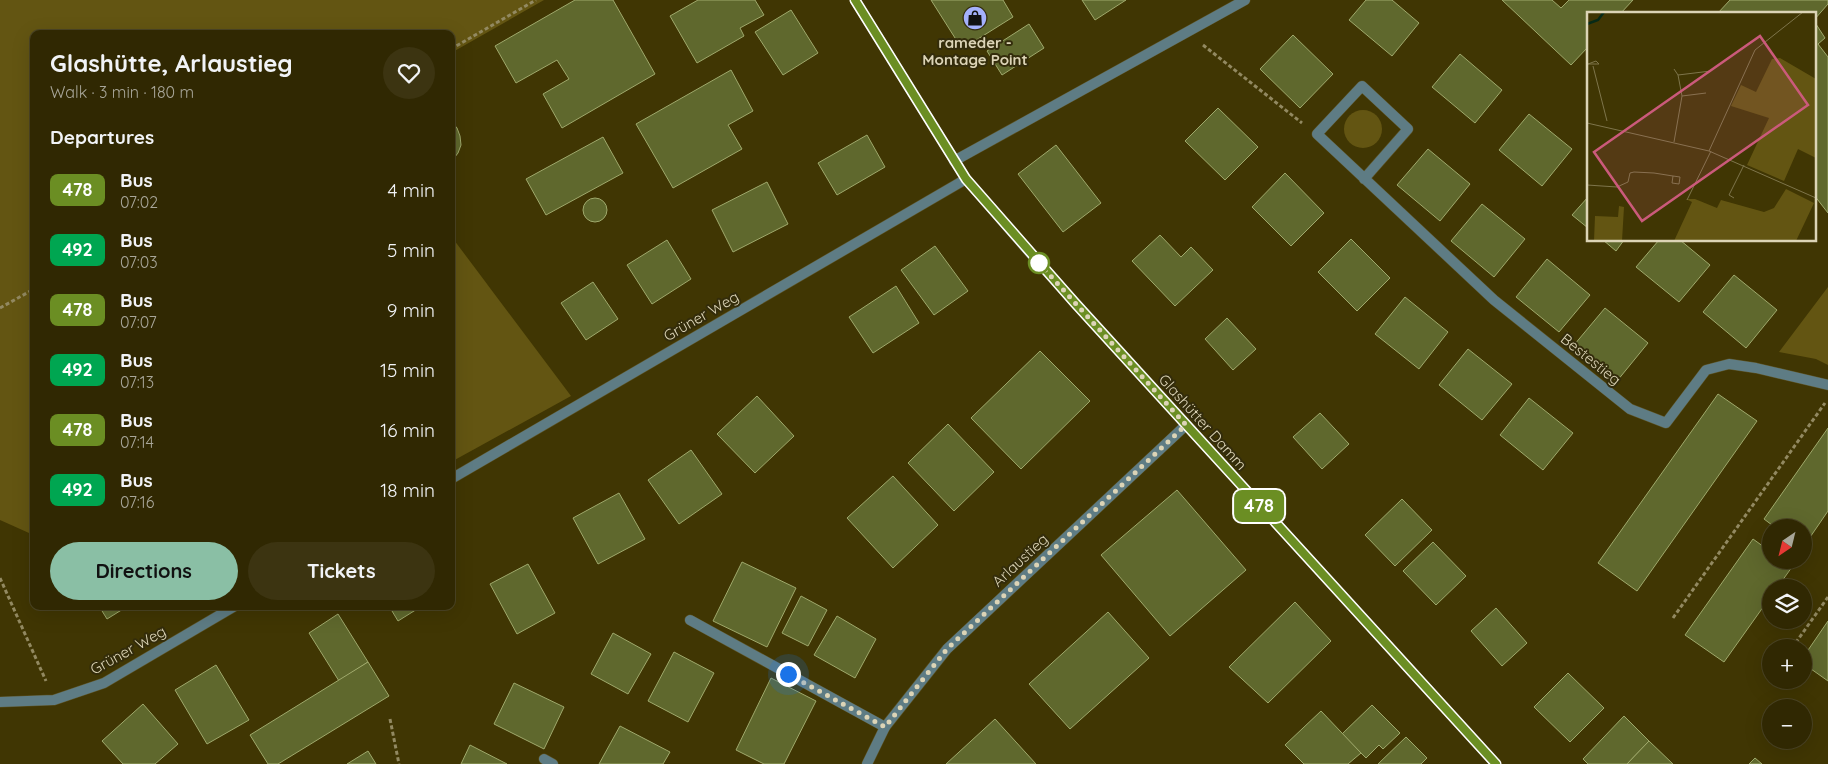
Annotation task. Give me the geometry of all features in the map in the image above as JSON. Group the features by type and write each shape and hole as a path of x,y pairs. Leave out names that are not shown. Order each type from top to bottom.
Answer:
{"street":[{"name":"Glashütter Damm","path":"856,0 966,179 1038,262 1496,764"},
{"path":"954,161 1245,0"},
{"path":"1317,134 1362,86 1395,117 1408,130 1364,179"},
{"name":"Bestestieg","path":"1317,134 1494,300 1630,409 1666,423 1706,370 1729,364 1756,368 1828,385"},
{"name":"Grüner Weg","path":"455,478 966,179"},
{"name":"Arlaustieg","path":"867,764 885,727 947,649 1186,425"},
{"name":"Grüner Weg","path":"0,702 54,700 104,683 228,610"},
{"path":"690,620 885,727"}],"path":[{"path":"455,47 536,0"},
{"path":"1187,32 1317,134"},
{"path":"0,308 30,291"},
{"path":"1673,618 1828,398"},
{"path":"0,578 54,700"},
{"path":"1798,639 1828,597"},
{"path":"390,719 398,764"}],"shaded area":[{"path":"0,0 544,0 455,51 455,30 30,30 30,533 0,520"},
{"path":"1363,110 1377,115 1382,129 1377,143 1363,148 1349,143 1344,129 1349,115"},
{"path":"455,241 571,396 455,460"},
{"path":"1828,287 1828,365 1816,359 1779,352"}],"building":[{"path":"575,0 613,0 655,74 562,128 543,94 569,79 557,60 516,83 495,46"},
{"path":"698,0 755,0 764,15 740,28 744,36 697,63 670,16"},
{"path":"931,0 1003,0 1013,17 962,49"},
{"path":"1082,0 1126,0 1095,20"},
{"path":"1366,0 1392,0 1419,23 1392,56 1349,20"},
{"path":"1502,0 1552,0 1561,8 1569,0 1633,0 1622,12 1587,12 1587,48 1571,65"},
{"path":"1730,0 1828,0 1828,4 1816,18 1816,12 1719,12"},
{"path":"791,10 818,53 783,75 755,32"},
{"path":"1029,24 1044,48 1002,75 987,51"},
{"path":"1816,24 1825,38 1818,44 1828,57 1828,213 1816,198"},
{"path":"1293,35 1333,74 1300,108 1260,69"},
{"path":"1460,54 1502,90 1475,123 1432,87"},
{"path":"731,70 753,111 728,125 742,149 673,188 636,124"},
{"path":"1218,108 1258,147 1225,180 1185,141"},
{"path":"1529,114 1572,149 1542,186 1499,150"},
{"path":"455,126 460,136 461,145 455,157"},
{"path":"867,135 885,167 837,195 818,163"},
{"path":"603,137 623,173 546,215 526,179"},
{"path":"1056,145 1101,203 1063,232 1018,174"},
{"path":"1428,149 1470,184 1440,221 1397,185"},
{"path":"1285,173 1324,213 1291,246 1252,207"},
{"path":"767,182 788,224 733,252 712,210"},
{"path":"595,198 600,199 606,205 606,215 600,221 595,222 590,221 584,215 583,210 584,205 590,199"},
{"path":"1587,198 1587,227 1572,215"},
{"path":"1482,204 1525,239 1494,277 1451,241"},
{"path":"1160,235 1181,257 1191,247 1213,270 1175,306 1132,261"},
{"path":"1351,239 1390,278 1357,311 1318,272"},
{"path":"667,240 691,279 652,304 627,265"},
{"path":"1604,241 1623,241 1616,251"},
{"path":"1658,241 1681,241 1710,265 1679,302 1636,267"},
{"path":"935,246 968,291 934,315 901,270"},
{"path":"1547,259 1590,295 1559,332 1516,297"},
{"path":"1734,275 1777,310 1746,348 1703,312"},
{"path":"593,282 618,319 586,340 561,303"},
{"path":"896,286 919,323 873,353 849,317"},
{"path":"1405,297 1448,332 1419,369 1375,334"},
{"path":"1605,308 1648,343 1617,381 1574,345"},
{"path":"1227,318 1256,349 1233,370 1205,339"},
{"path":"1468,349 1512,384 1482,420 1439,385"},
{"path":"1040,351 1090,401 1021,469 971,418"},
{"path":"1718,394 1757,421 1637,591 1598,563"},
{"path":"757,396 794,436 755,473 717,434"},
{"path":"1529,398 1573,433 1543,470 1500,435"},
{"path":"1320,413 1349,444 1322,469 1293,437"},
{"path":"948,424 994,472 954,511 908,463"},
{"path":"1828,428 1828,511 1812,534 1812,519 1764,519"},
{"path":"691,450 722,494 679,524 648,480"},
{"path":"893,476 938,525 893,568 847,518"},
{"path":"1177,490 1246,570 1170,636 1101,555"},
{"path":"619,493 645,539 598,564 573,518"},
{"path":"1402,499 1432,530 1395,566 1365,535"},
{"path":"1753,539 1762,546 1762,569 1791,569 1783,579 1762,579 1762,609 1724,662 1685,635"},
{"path":"1433,542 1466,576 1436,605 1403,571"},
{"path":"742,562 796,588 767,647 713,621"},
{"path":"528,564 555,613 517,634 490,584"},
{"path":"801,596 827,610 808,646 782,633"},
{"path":"1295,602 1331,641 1268,703 1229,667"},
{"path":"1496,608 1527,643 1502,666 1471,631"},
{"path":"101,610 122,610 107,619"},
{"path":"391,610 416,610 398,621"},
{"path":"1108,612 1149,658 1070,729 1029,684"},
{"path":"338,614 368,662 339,681 309,633"},
{"path":"837,616 876,639 855,678 814,655"},
{"path":"1828,621 1828,681 1812,670 1812,644"},
{"path":"613,633 651,654 628,694 591,674"},
{"path":"674,652 714,673 688,722 648,701"},
{"path":"368,662 389,696 278,764 268,764 250,735"},
{"path":"216,665 249,720 207,744 175,690"},
{"path":"1568,673 1604,708 1570,742 1534,707"},
{"path":"771,678 816,701 784,764 764,764 736,750"},
{"path":"514,683 564,707 544,749 494,724"},
{"path":"143,704 178,744 155,764 123,764 102,741"},
{"path":"1372,705 1400,733 1383,749 1379,745 1366,758 1342,734"},
{"path":"1321,711 1361,753 1348,764 1304,764 1285,745"},
{"path":"1624,716 1649,741 1627,764 1588,764 1583,759"},
{"path":"995,719 1036,764 946,764"},
{"path":"620,726 670,752 663,764 599,764"},
{"path":"1406,737 1427,758 1421,764 1378,764"},
{"path":"1649,741 1673,764 1627,764"},
{"path":"470,745 507,764 461,764"},
{"path":"368,751 376,764 347,764"},
{"path":"1755,758 1762,764 1749,764"}],"bus line":[{"name":"478","path":"855,0 966,179 1075,303 1496,764"}],"place":[{"name":"rameder - Montage Point","path":"975,18"}],"route":[{"path":"788,674 885,727 947,649 1186,425 1039,263"}]}
